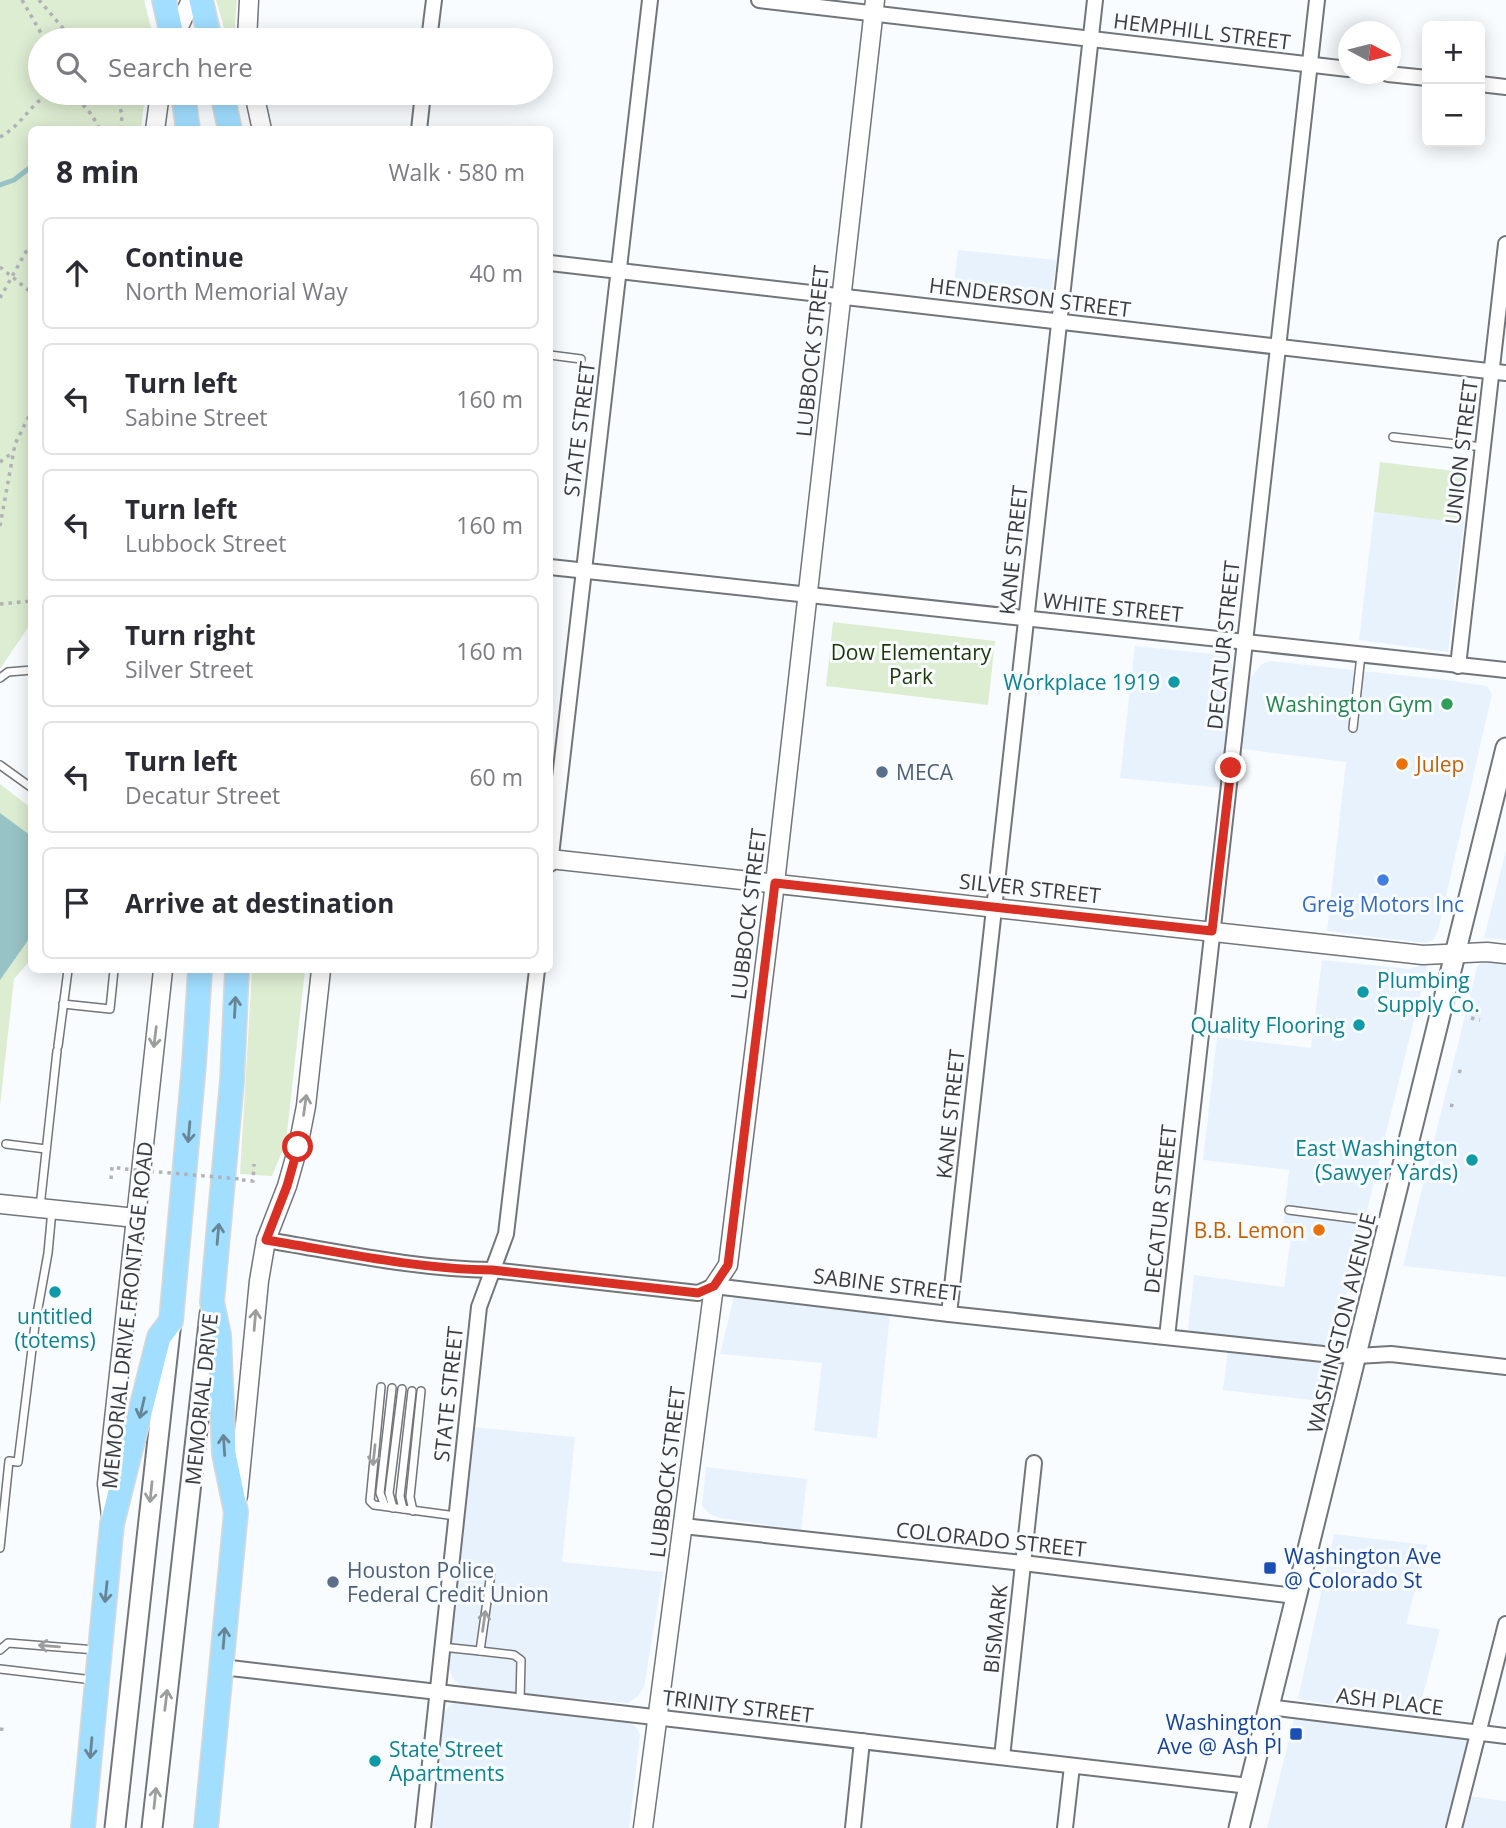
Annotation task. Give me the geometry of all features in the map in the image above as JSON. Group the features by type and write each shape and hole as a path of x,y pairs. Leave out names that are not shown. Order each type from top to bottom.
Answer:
{"main road":[{"path":"164,0 170,28"},
{"path":"201,0 207,28"},
{"path":"185,105 187,126"},
{"path":"225,105 229,126"},
{"name":"WASHINGTON AVENUE","path":"1239,1828 1506,748"},
{"name":"MEMORIAL DRIVE","path":"115,1828 171,1321 200,973"},
{"name":"MEMORIAL DRIVE","path":"152,1828 212,1302 232,1081 237,973"},
{"path":"206,1828 236,1512 224,1454 219,1335 212,1302"},
{"path":"112,1524 124,1486 159,1337 171,1321"},
{"name":"MEMORIAL DRIVE FRONTAGE ROAD","path":"83,1828 112,1524"}],"street":[{"path":"178,28 191,0"},
{"path":"248,28 249,0"},
{"path":"430,28 434,0"},
{"name":"STATE STREET","path":"553,835 650,0"},
{"name":"HEMPHILL STREET","path":"759,0 875,6 1090,39 1338,68"},
{"name":"KANE STREET","path":"949,1314 1095,0"},
{"name":"DECATUR STREET","path":"1167,1336 1317,0"},
{"name":"LUBBOCK STREET","path":"643,1828 714,1286 728,1265 775,883 875,6"},
{"path":"1401,75 1422,77"},
{"path":"1485,85 1506,87"},
{"path":"156,126 158,105"},
{"path":"257,105 261,126"},
{"path":"419,126 422,105"},
{"name":"UNION STREET","path":"1458,666 1483,447 1499,372 1506,246"},
{"name":"HENDERSON STREET","path":"553,263 1499,372"},
{"name":"WHITE STREET","path":"553,567 1506,670"},
{"name":"SILVER STREET","path":"553,861 775,883 1423,955 1506,954"},
{"name":"MEMORIAL DRIVE FRONTAGE ROAD","path":"112,1524 107,1484 163,973"},
{"path":"236,1512 259,1281 266,1240 287,1186 298,1147 306,1106 321,973"},
{"name":"STATE STREET","path":"423,1828 479,1307 506,1234 537,973"},
{"path":"0,1204 136,1218"},
{"name":"SABINE STREET","path":"266,1240 402,1263 463,1270 492,1270 698,1293 714,1286 949,1314 1357,1356 1391,1354 1506,1367"},
{"name":"BISMARK","path":"1002,1758 1034,1463"},
{"name":"COLORADO STREET","path":"682,1526 1295,1596"},
{"path":"1454,1828 1506,1624"},
{"name":"TRINITY STREET","path":"222,1667 1249,1786"},
{"name":"ASH PLACE","path":"1268,1707 1506,1736"},
{"path":"853,1828 862,1741"},
{"path":"1065,1828 1072,1766"}],"lane":[{"path":"553,355 581,359"},
{"path":"1393,437 1483,447"},
{"path":"1353,729 1361,655"},
{"path":"0,678 8,672 28,670"},
{"path":"0,765 28,785"},
{"path":"0,1548 4,1461 18,1462 35,1325 48,1253 46,1149 68,973"},
{"path":"63,1004 110,1009 114,973"},
{"path":"6,1144 46,1149"},
{"path":"1289,1210 1390,1223"},
{"path":"381,1387 370,1502 374,1505 456,1516"},
{"path":"389,1507 380,1493 392,1388"},
{"path":"389,1507 402,1389"},
{"path":"403,1509 400,1496 412,1391"},
{"path":"413,1511 410,1497 421,1391"},
{"path":"450,1568 491,1573 480,1651"},
{"path":"0,1650 8,1643 100,1650"},
{"path":"441,1647 514,1654 521,1660 520,1702"},
{"path":"0,1669 97,1680"},
{"path":"1239,1828 1247,1828"}],"path":[{"path":"22,0 37,28"},
{"path":"39,0 63,28"},
{"path":"0,136 17,127 35,105"},
{"path":"84,105 97,126"},
{"path":"119,105 121,126"},
{"path":"0,298 28,248"},
{"path":"0,267 28,290"},
{"path":"0,526 13,452 28,419"},
{"path":"0,463 13,452"},
{"path":"0,604 28,601"},
{"path":"1471,1018 1480,1020"},
{"path":"1458,1071 1466,1073"},
{"path":"1450,1105 1458,1107"},
{"path":"111,1179 112,1167 253,1181 254,1164"},
{"path":"0,1729 7,1730"}],"shaded area":[{"path":"958,250 1057,260 1050,297 1043,304 1036,305 953,295"},
{"path":"1374,512 1464,522 1448,652 1359,640"},
{"path":"1135,646 1222,655 1229,659 1236,676 1223,788 1120,778"},
{"path":"1271,661 1487,686 1492,694 1438,931 1433,940 1425,943 1327,931 1346,762 1242,749 1250,678 1262,664"},
{"path":"1506,850 1506,940 1484,938"},
{"path":"1322,960 1408,969 1428,963 1320,1401 1223,1390 1228,1350 1188,1329 1194,1275 1284,1287 1291,1237 1282,1235 1289,1170 1203,1160 1217,1037 1311,1048"},
{"path":"1482,962 1506,963 1506,1277 1403,1266 1477,967"},
{"path":"734,1297 890,1314 877,1438 814,1431 822,1363 720,1354"},
{"path":"472,1427 575,1437 562,1562 663,1572 644,1687 638,1696 628,1703 475,1689 462,1686 453,1679 449,1668"},
{"path":"706,1467 807,1479 801,1530 720,1518 710,1514 702,1506"},
{"path":"1334,1534 1427,1545 1406,1624 1440,1629 1417,1718 1298,1699"},
{"path":"459,1701 631,1723 640,1735 629,1828 433,1828 442,1716 450,1705"},
{"path":"1295,1715 1471,1738 1448,1828 1267,1828"},
{"path":"1467,1796 1506,1801 1506,1828 1459,1828"}],"green space":[{"path":"0,0 144,0 151,28 28,28 28,105 144,105 141,126 28,126 28,627 0,669"},
{"path":"216,0 237,0 235,28 224,28"},
{"path":"1380,462 1463,472 1456,522 1374,512"},
{"name":"Dow Elementary Park","path":"833,622 995,641 988,705 826,686"},
{"path":"0,784 28,806 28,963 14,979 0,1106"},
{"path":"252,973 305,973 286,1142 272,1176 240,1174"}],"water":[{"path":"0,813 28,834 28,940 0,980"}],"waterway":[{"path":"0,185 14,180 28,169"}],"place":[{"name":"Workplace 1919","path":"1174,682"},
{"name":"Washington Gym","path":"1447,704"},
{"name":"Julep","path":"1402,764"},
{"name":"MECA","path":"882,772"},
{"name":"Greig Motors Inc","path":"1383,880"},
{"name":"Plumbing Supply Co.","path":"1363,992"},
{"name":"Quality Flooring","path":"1359,1025"},
{"name":"East Washington (Sawyer Yards)","path":"1472,1160"},
{"name":"B.B. Lemon","path":"1319,1230"},
{"name":"untitled (totems)","path":"55,1292"},
{"name":"Washington Ave @ Colorado St","path":"1270,1568"},
{"name":"Houston Police Federal Credit Union","path":"333,1582"},
{"name":"Washington Ave @ Ash Pl","path":"1296,1734"},
{"name":"State Street Apartments","path":"375,1761"}],"route":[{"path":"298,1147 287,1186 266,1240 402,1263 463,1270 492,1270 698,1293 714,1286 728,1265 775,883 1212,931 1231,768"}]}
